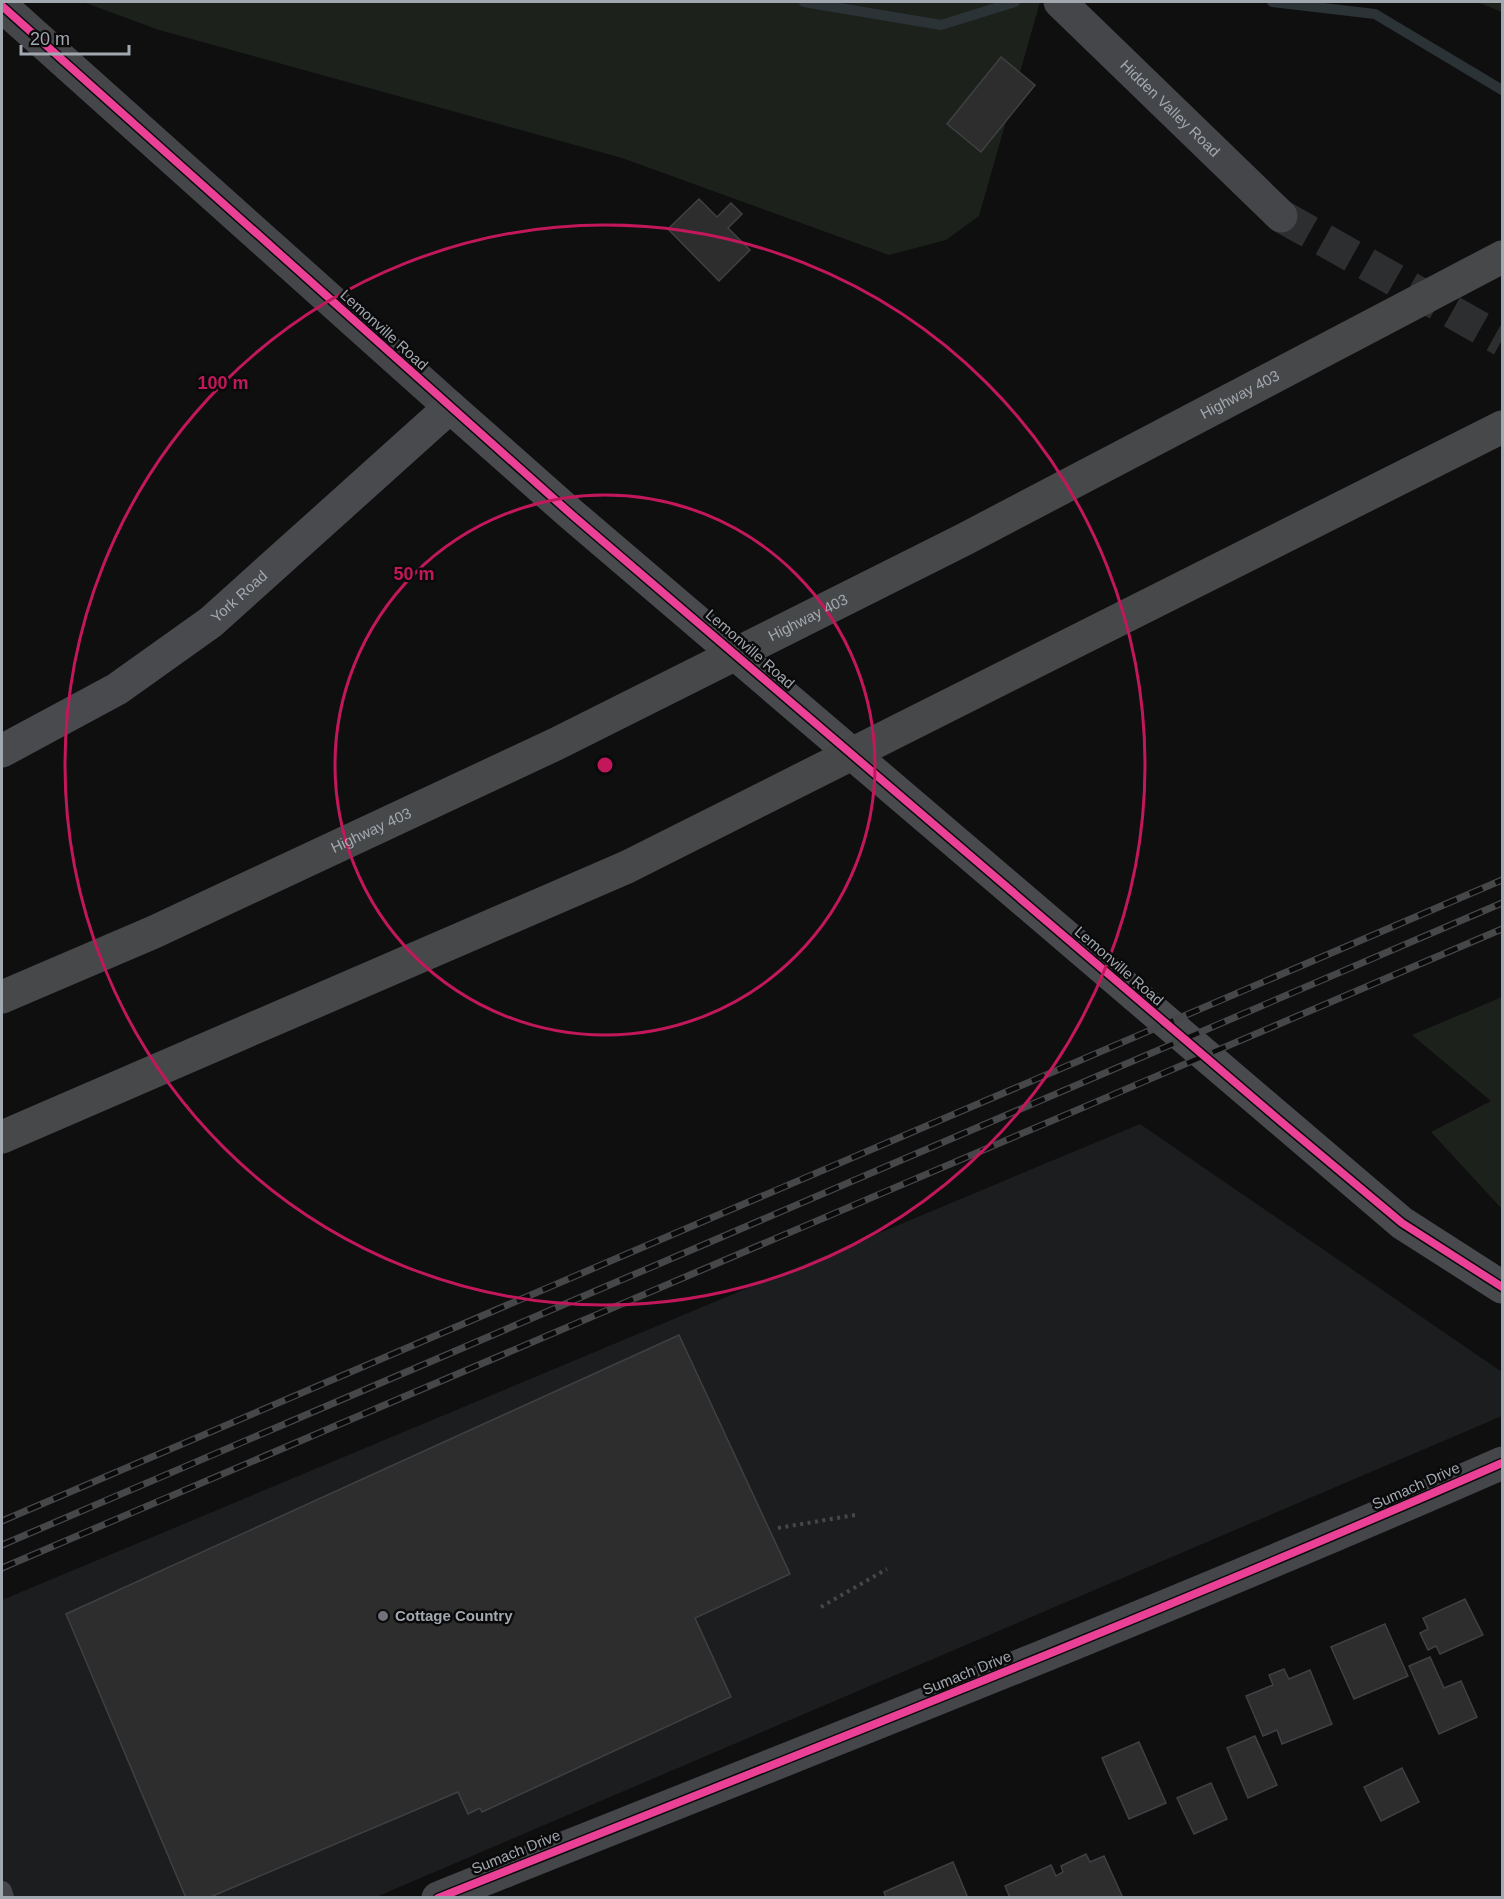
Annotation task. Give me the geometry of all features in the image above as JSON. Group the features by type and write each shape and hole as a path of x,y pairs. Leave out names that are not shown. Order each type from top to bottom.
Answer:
{"highway":[{"name":"Highway 403","path":"2,997 154,932 556,744 963,540 1503,257"},
{"path":"2,1137 627,867 1503,427"}],"street":[{"name":"Lemonville Road","path":"2,6 571,514 1278,1120 1402,1223 1503,1287"},
{"name":"Hidden Valley Road","path":"1069,11 1281,216"},
{"name":"York Road","path":"2,751 117,689 211,621 450,407"},
{"name":"Sumach Drive","path":"438,1898 945,1697 1353,1528 1503,1463"}],"lane":[{"path":"2,1891 4,1898"}],"path":[{"path":"777,1528 855,1515"},
{"path":"821,1607 887,1569"}],"shaded area":[{"path":"83,2 1040,2 979,216 946,240 889,255 622,158 159,30"},
{"path":"1477,2 1502,2 1502,12"},
{"path":"1502,997 1502,1209 1431,1132 1491,1101 1412,1035"},
{"path":"1140,1124 1502,1372 1502,1416 376,1897 2,1898 2,1600"}],"building":[{"path":"1001,57 1035,85 981,152 947,124"},
{"path":"699,199 717,217 731,203 742,214 728,228 750,250 719,281 668,229"},
{"name":"Cottage Country","path":"679,1335 790,1574 695,1618 731,1697 482,1812 480,1808 468,1814 458,1792 208,1898 186,1898 66,1614"},
{"path":"1465,1599 1483,1635 1440,1654 1436,1646 1428,1650 1420,1633 1428,1629 1423,1618"},
{"path":"1385,1624 1408,1676 1354,1699 1331,1647"},
{"path":"1430,1657 1444,1688 1461,1681 1477,1717 1439,1734 1409,1666"},
{"path":"1284,1669 1289,1679 1310,1670 1332,1724 1282,1744 1277,1730 1263,1736 1246,1696 1273,1685 1269,1675"},
{"path":"1255,1736 1277,1785 1248,1798 1227,1748"},
{"path":"1139,1742 1166,1803 1129,1819 1102,1758"},
{"path":"1402,1768 1419,1802 1381,1821 1364,1787"},
{"path":"1211,1783 1227,1819 1194,1834 1177,1798"},
{"path":"1086,1854 1090,1862 1104,1856 1123,1898 1010,1898 1005,1886 1051,1865 1056,1876 1063,1872 1061,1866"},
{"path":"953,1862 968,1898 886,1898 884,1892"}],"waterway":[{"path":"804,2 941,25 1015,2"},
{"path":"1272,2 1375,14 1502,90"}],"tunnel":[{"path":"1281,216 1502,340"}],"railway":[{"path":"2,1521 1502,880"},
{"path":"2,1545 1502,903"},
{"path":"2,1568 1502,929"}],"cycle path":[{"path":"2,6 571,514 1279,1120 1402,1223 1502,1287"},
{"path":"438,1898 1105,1631 1502,1463"}],"place":[{"name":"Cottage Country","path":"383,1616"}]}
